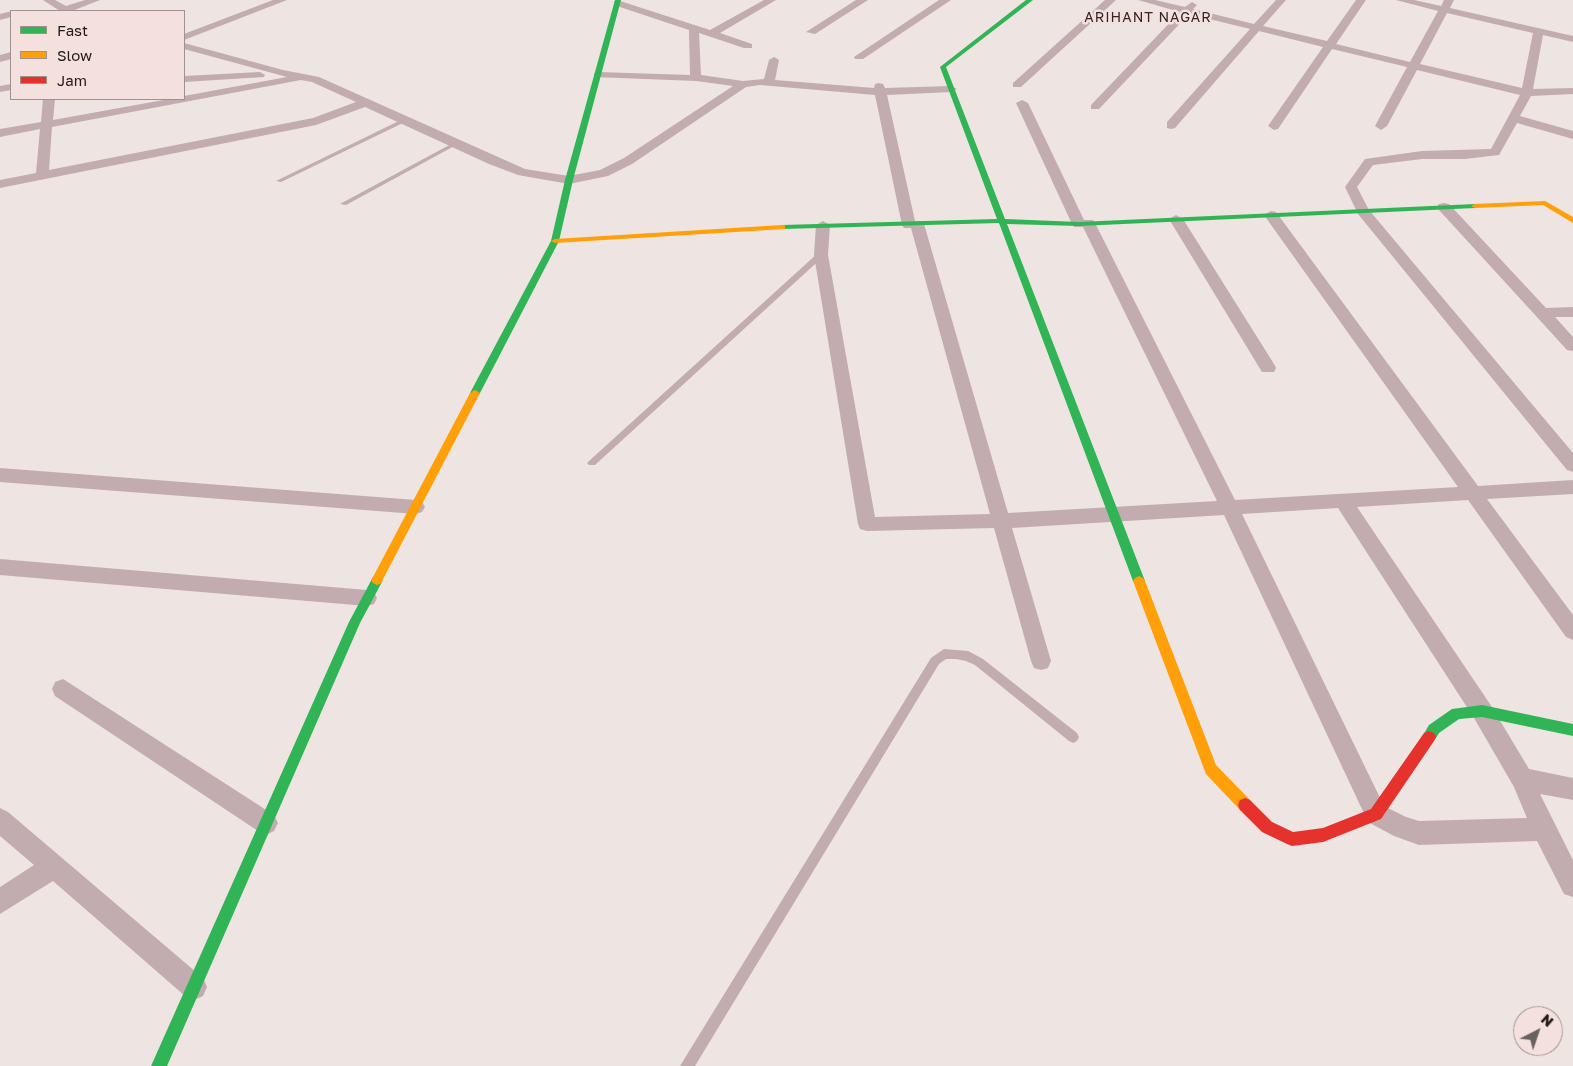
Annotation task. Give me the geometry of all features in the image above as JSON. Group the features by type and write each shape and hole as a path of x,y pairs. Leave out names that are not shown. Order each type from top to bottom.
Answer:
{"street":[{"path":"48,0 64,10"},
{"path":"69,10 95,0"},
{"path":"185,37 282,0"},
{"path":"711,34 771,0"},
{"path":"811,32 863,0"},
{"path":"859,57 946,0"},
{"path":"1030,0 943,67 1000,221 1211,769 1267,827 1292,839 1324,835 1376,814 1434,730 1457,713 1482,711 1573,730"},
{"path":"1018,85 1111,0"},
{"path":"1143,0 1527,93 1573,91"},
{"path":"1095,107 1197,0"},
{"path":"1171,125 1280,0"},
{"path":"1274,126 1361,0"},
{"path":"1402,0 1447,5 1573,39"},
{"path":"159,1066 367,598 555,241 569,180 617,2 748,46"},
{"path":"1381,126 1412,66 1447,5"},
{"path":"694,28 696,78"},
{"path":"1539,30 1527,93 1495,152 1465,155 1422,154 1369,162 1351,187 1363,211 1573,465"},
{"path":"185,46 325,83 493,161 522,172 569,180 604,173 628,161 743,84"},
{"path":"769,83 774,60"},
{"path":"185,80 282,73"},
{"path":"598,75 696,78 743,84 769,83 880,89 951,89"},
{"path":"185,99 306,78"},
{"path":"880,89 913,224 1041,661"},
{"path":"42,176 45,124 49,100"},
{"path":"0,133 181,100"},
{"path":"0,184 316,121 367,102"},
{"path":"1022,103 1230,508 1376,814 1402,828 1419,833 1544,829"},
{"path":"1513,118 1573,135"},
{"path":"555,241 823,225 1000,221 1083,224 1545,203 1573,221"},
{"path":"1444,207 1573,346"},
{"path":"1271,215 1573,631"},
{"path":"1176,219 1268,368"},
{"path":"823,225 821,255 866,524 1001,521 1573,487"},
{"path":"1541,313 1573,312"},
{"path":"0,475 416,507"},
{"path":"1343,501 1482,711 1522,779 1544,829 1573,885"},
{"path":"0,567 367,598"},
{"path":"63,689 266,823"},
{"path":"1522,779 1573,788"},
{"path":"0,820 194,987"},
{"path":"0,901 54,867"}],"lane":[{"path":"279,181 405,120"},
{"path":"344,204 455,144"},
{"path":"592,463 821,255"},
{"path":"687,1066 935,661 944,654 956,654 968,656 979,662 1073,737"}],"traffic: fast":[{"path":"475,393 555,241 569,180 618,0"},
{"path":"1030,0 943,67 1139,581"},
{"path":"782,227 1000,221 1079,224 1475,206"},
{"path":"159,1066 355,622 377,580"},
{"path":"1429,737 1434,729 1457,713 1482,711 1573,730"}],"traffic: slow":[{"path":"1475,206 1545,203 1573,221"},
{"path":"555,241 782,227"},
{"path":"377,580 475,393"},
{"path":"1139,581 1211,769 1245,805"}],"traffic: jam":[{"path":"1245,805 1267,827 1292,839 1323,835 1376,814 1429,737"}],"district":[{"name":"ARIHANT NAGAR","path":"1148,18"}]}
